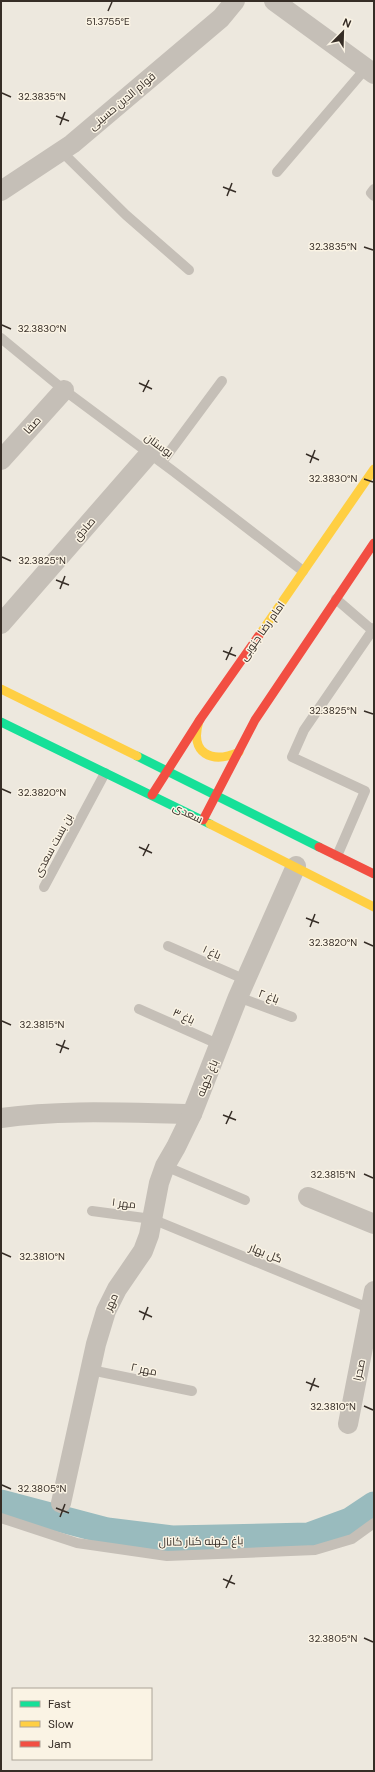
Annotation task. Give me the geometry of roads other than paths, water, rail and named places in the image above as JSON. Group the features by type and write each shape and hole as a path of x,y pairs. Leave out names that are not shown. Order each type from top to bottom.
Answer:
{"main road":[{"name":"امام رضا جنوبی","path":"152,795 201,718 374,470"},
{"path":"203,820 255,720 374,543"},
{"path":"1,689 215,797 374,874"},
{"path":"201,718 196,730 195,738 197,745 205,753 222,759 239,752"},
{"name":"سعدی","path":"1,722 296,866 374,907"}],"street":[{"name":"قوام الدین حسینی","path":"1,191 61,151 221,18 235,1"},
{"path":"274,1 370,71"},
{"name":"صفا","path":"1,460 64,390"},
{"name":"صادق","path":"1,624 156,458"},
{"name":"باغ کهنه","path":"192,1114 242,988 296,866"},
{"path":"1,1118 24,1115 110,1113 192,1114"},
{"name":"مهر","path":"61,1503 106,1311 117,1290 143,1251 152,1219 159,1183 165,1166 192,1114"},
{"path":"308,1197 374,1224"},
{"name":"صحرا","path":"348,1424 373,1300"}],"lane":[{"path":"277,172 370,71"},
{"path":"61,151 126,215 189,270"},
{"path":"374,189 371,193 374,196"},
{"name":"بوستان","path":"1,338 64,390 304,571"},
{"path":"156,458 222,381"},
{"path":"336,599 373,629 304,730 292,757 365,791 337,856"},
{"name":"بن بست سعدی","path":"44,887 105,772"},
{"name":"باغ ۱","path":"168,946 242,988"},
{"name":"باغ ۲","path":"242,988 292,1017"},
{"name":"باغ ۳","path":"139,1009 220,1045"},
{"path":"165,1166 245,1200"},
{"name":"مهر ۱","path":"92,1211 152,1219"},
{"name":"گل بهار","path":"152,1219 373,1300"},
{"name":"مهر ۲","path":"91,1370 192,1391"},
{"name":"باغ کهنه کنار کانال","path":"1,1518 77,1543 167,1556 315,1550 352,1539 374,1523"}],"waterway":[{"path":"1,1503 107,1531 172,1539 309,1536 350,1521 374,1505"}]}
